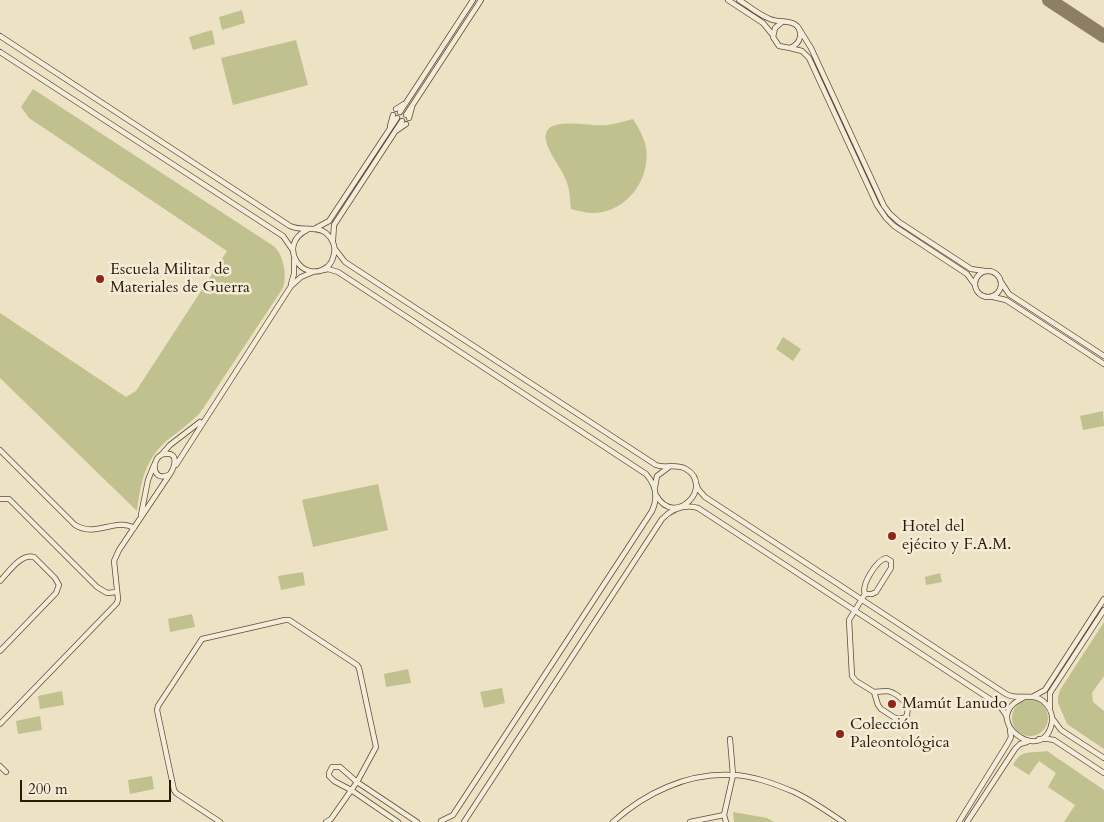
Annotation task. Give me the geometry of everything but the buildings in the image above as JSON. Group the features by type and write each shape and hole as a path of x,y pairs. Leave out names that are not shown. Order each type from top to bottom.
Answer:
{"street":[{"path":"398,111 407,101 474,0"},
{"path":"407,117 412,105 481,0"},
{"path":"728,0 766,25 779,46 799,49 809,58 877,205 894,226 967,274 981,296 1006,300 1104,356"},
{"path":"739,0 766,18 782,22 793,22 798,27 811,48 884,206 890,214 899,222 971,269 996,273 1009,294 1077,342 1104,364"},
{"path":"773,37 775,28 782,22"},
{"path":"790,48 799,41 798,27"},
{"path":"0,36 296,229 320,228 329,222 395,116"},
{"path":"0,52 283,236 290,244 293,256 294,274 291,286"},
{"path":"0,724 114,607 118,599 114,561 291,286 301,277 324,268 332,260 335,249 332,234 334,225 394,134 404,122"},
{"path":"334,243 328,234 323,231 310,229 296,239 293,256 300,266 316,271 328,269 338,272 630,463 648,476 658,499 664,504 669,507 690,506 698,508 999,704 1006,715 1011,737 959,822"},
{"path":"335,249 344,262 645,458 658,466 674,466 689,471 705,498 1006,694 1015,698 1034,697 1045,702 1051,712"},
{"path":"975,285 977,278 985,271"},
{"path":"993,297 999,292 1001,282"},
{"path":"137,523 145,501 148,480 154,464 170,445 193,429 209,412"},
{"path":"0,450 75,525 83,530 123,524 134,528"},
{"path":"160,456 164,454 172,455 175,459 175,466"},
{"path":"154,464 155,472 159,475 163,477 170,474"},
{"path":"439,822 453,815 652,511 655,503 657,476 669,467"},
{"path":"464,822 662,518 671,511 686,505 693,497 696,486 695,480"},
{"path":"0,499 9,499 13,502 97,587 107,593 117,592"},
{"path":"0,581 23,558 30,556 34,557 55,578 59,585 56,593 0,651"},
{"path":"865,594 876,592 891,568 891,561 886,558 879,561 865,584 865,594 850,620 851,672 856,681 874,692 886,691 905,702 908,707 907,715 904,718 895,718 881,709 874,692"},
{"path":"1008,723 1011,707 1018,700 1045,690 1104,599"},
{"path":"1036,740 1041,738 1050,729 1052,717 1049,702 1050,693 1104,610"},
{"path":"220,822 174,790 157,710 158,706 202,639 289,620 359,668 376,747 357,782 331,819 326,822"},
{"path":"1052,717 1061,730 1104,758"},
{"path":"1010,729 1018,737 1030,741"},
{"path":"967,822 1020,744 1045,738 1054,740 1104,773"},
{"path":"726,822 724,815 733,774 730,739"},
{"path":"0,766 6,772"},
{"path":"398,822 332,779 329,773 332,767 340,767 383,801 417,822"},
{"path":"613,822 642,800 669,787 697,778 733,774 757,779 786,789 814,803 843,822"},
{"path":"378,808 383,801"},
{"path":"690,822 724,815"},
{"path":"439,822 446,822"}],"green space":[{"path":"242,10 245,23 222,30 219,17"},
{"path":"212,30 215,44 193,50 189,37"},
{"path":"296,40 308,85 233,105 221,58"},
{"path":"33,89 275,247 283,261 285,278 283,288 200,413 170,438 155,454 143,480 137,511 0,378 0,313 126,397 136,391 227,251 29,118 21,107"},
{"path":"633,119 644,140 647,159 645,171 634,192 617,207 606,211 591,213 571,209 567,181 549,149 546,137 548,129 555,125 607,125"},
{"path":"783,337 801,349 793,361 776,349"},
{"path":"1103,411 1104,426 1083,430 1080,416"},
{"path":"378,484 388,530 313,547 302,500"},
{"path":"303,572 305,585 281,590 278,576"},
{"path":"940,573 942,582 926,585 925,577"},
{"path":"192,614 195,627 170,632 168,619"},
{"path":"1104,622 1104,676 1092,693 1093,702 1104,711 1104,749 1067,724 1058,703 1058,697 1060,690"},
{"path":"408,669 411,683 386,687 384,674"},
{"path":"502,688 505,703 484,708 480,692"},
{"path":"62,691 64,705 40,709 38,696"},
{"path":"1030,700 1037,701 1043,705 1047,711 1047,725 1043,731 1037,735 1030,736 1023,735 1017,731 1013,725 1012,718 1013,711 1017,705 1023,701"},
{"path":"40,716 42,730 18,734 16,721"},
{"path":"1047,751 1104,790 1104,822 1064,822 1075,805 1048,787 1056,773 1039,761 1029,775 1013,765 1023,754"},
{"path":"152,776 154,789 130,794 128,780"},
{"path":"733,812 767,818 774,822 734,822"}],"taxiway":[{"path":"1049,0 1104,36"}],"place":[{"name":"Escuela Militar de Materiales de Guerra","path":"100,279"},
{"name":"Hotel del ejécito y F.A.M.","path":"892,536"},
{"name":"Mamút Lanudo","path":"892,704"},
{"name":"Colección Paleontológica","path":"840,734"}]}
